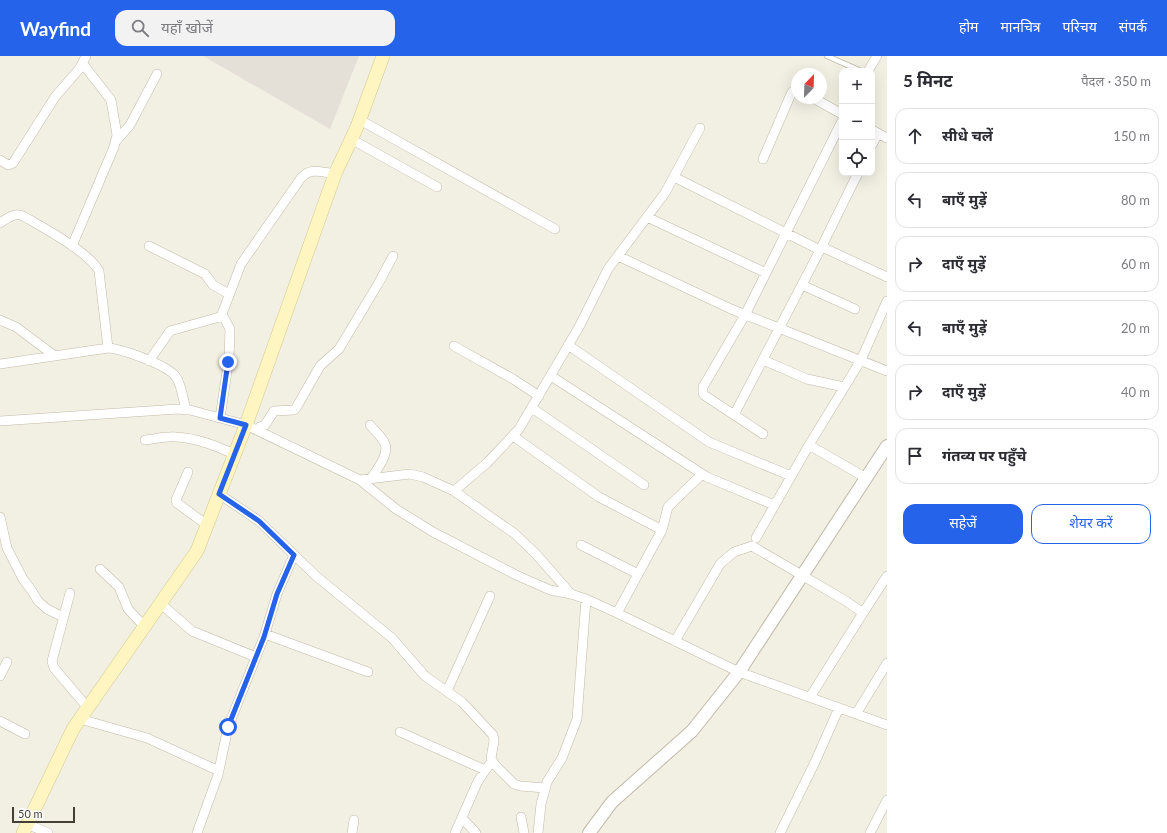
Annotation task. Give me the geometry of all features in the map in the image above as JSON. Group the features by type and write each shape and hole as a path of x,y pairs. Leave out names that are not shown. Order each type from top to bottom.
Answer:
{"main road":[{"path":"25,829 73,729 197,551 246,425 334,174 360,120 383,56"}],"street":[{"path":"870,68 877,56"},
{"path":"0,160 8,165 13,163 57,93 84,60 111,100 117,135 116,141 72,246"},
{"path":"116,141 130,125 157,74"},
{"path":"763,160 791,94"},
{"path":"824,104 839,112"},
{"path":"360,120 555,229"},
{"path":"763,434 704,395 702,390 745,315 839,127"},
{"path":"454,491 487,463 513,436 532,408 579,326 603,278 665,193 700,128"},
{"path":"875,131 887,138"},
{"path":"351,139 437,187"},
{"path":"220,418 229,344 229,326 223,316 223,311 243,261 305,173 315,171 334,174"},
{"path":"734,415 802,286 857,176"},
{"path":"674,177 786,233 887,277"},
{"path":"0,223 14,215 20,214 72,246 94,265 98,271 108,348"},
{"path":"647,217 766,273"},
{"path":"149,246 205,274 213,286 229,294"},
{"path":"258,431 260,427 265,425 274,411 294,410 296,408 320,366 339,349 393,256"},
{"path":"618,256 745,315 887,371"},
{"path":"802,286 855,309"},
{"path":"756,538 809,445 861,360 887,301"},
{"path":"149,361 170,330 223,316"},
{"path":"0,320 16,327 54,356"},
{"path":"568,345 709,442 791,476"},
{"path":"454,346 513,379 539,396"},
{"path":"0,364 108,348 119,350 161,365 170,370 179,383 186,410"},
{"path":"763,360 807,378 844,387"},
{"path":"551,376 702,474 716,482 774,505"},
{"path":"532,408 644,485"},
{"path":"0,421 178,409 246,425 360,480 396,509 433,532 529,581 550,590 571,594 586,599 739,672 887,725"},
{"path":"370,425 384,441 386,453 370,479"},
{"path":"513,436 599,497 662,530"},
{"path":"144,440 176,437 190,439 205,442 234,454"},
{"path":"809,445 866,478"},
{"path":"589,833 612,802 692,731 739,672 887,446"},
{"path":"188,472 176,500 177,503 207,525"},
{"path":"360,480 410,474 423,476 454,491 515,534 536,554 571,594"},
{"path":"617,613 662,530 668,508 702,474"},
{"path":"219,494 256,518 316,576 392,638 425,676 466,705 493,735 494,741 491,755 492,761 514,784 520,786 545,788"},
{"path":"0,517 8,548 23,579 32,590 38,601 47,609 63,617"},
{"path":"581,545 638,574"},
{"path":"675,641 720,564 734,552 752,546 846,600 863,613"},
{"path":"197,833 219,771 226,734 265,634 277,594 294,555"},
{"path":"100,569 119,587 128,609 144,626"},
{"path":"810,697 887,576"},
{"path":"70,593 52,657 52,664 84,714 147,738 219,771"},
{"path":"447,691 490,596"},
{"path":"538,833 541,804 547,782 562,758 577,719 586,599"},
{"path":"160,603 192,631 256,657"},
{"path":"265,634 368,672"},
{"path":"0,676 6,662"},
{"path":"856,714 887,663"},
{"path":"780,833 815,762 839,708"},
{"path":"0,721 25,734"},
{"path":"400,732 486,770"},
{"path":"455,833 478,781 492,761"},
{"path":"870,833 887,800"},
{"path":"462,818 476,833"},
{"path":"521,818 524,833"},
{"path":"352,833 354,820"},
{"path":"25,829 48,833"}],"lane":[{"path":"827,56 854,68"}],"shaded area":[{"path":"203,56 359,56 330,129"}],"route":[{"path":"228,362 220,418 246,425 219,494 259,521 294,555 277,594 264,637 228,727"}]}
